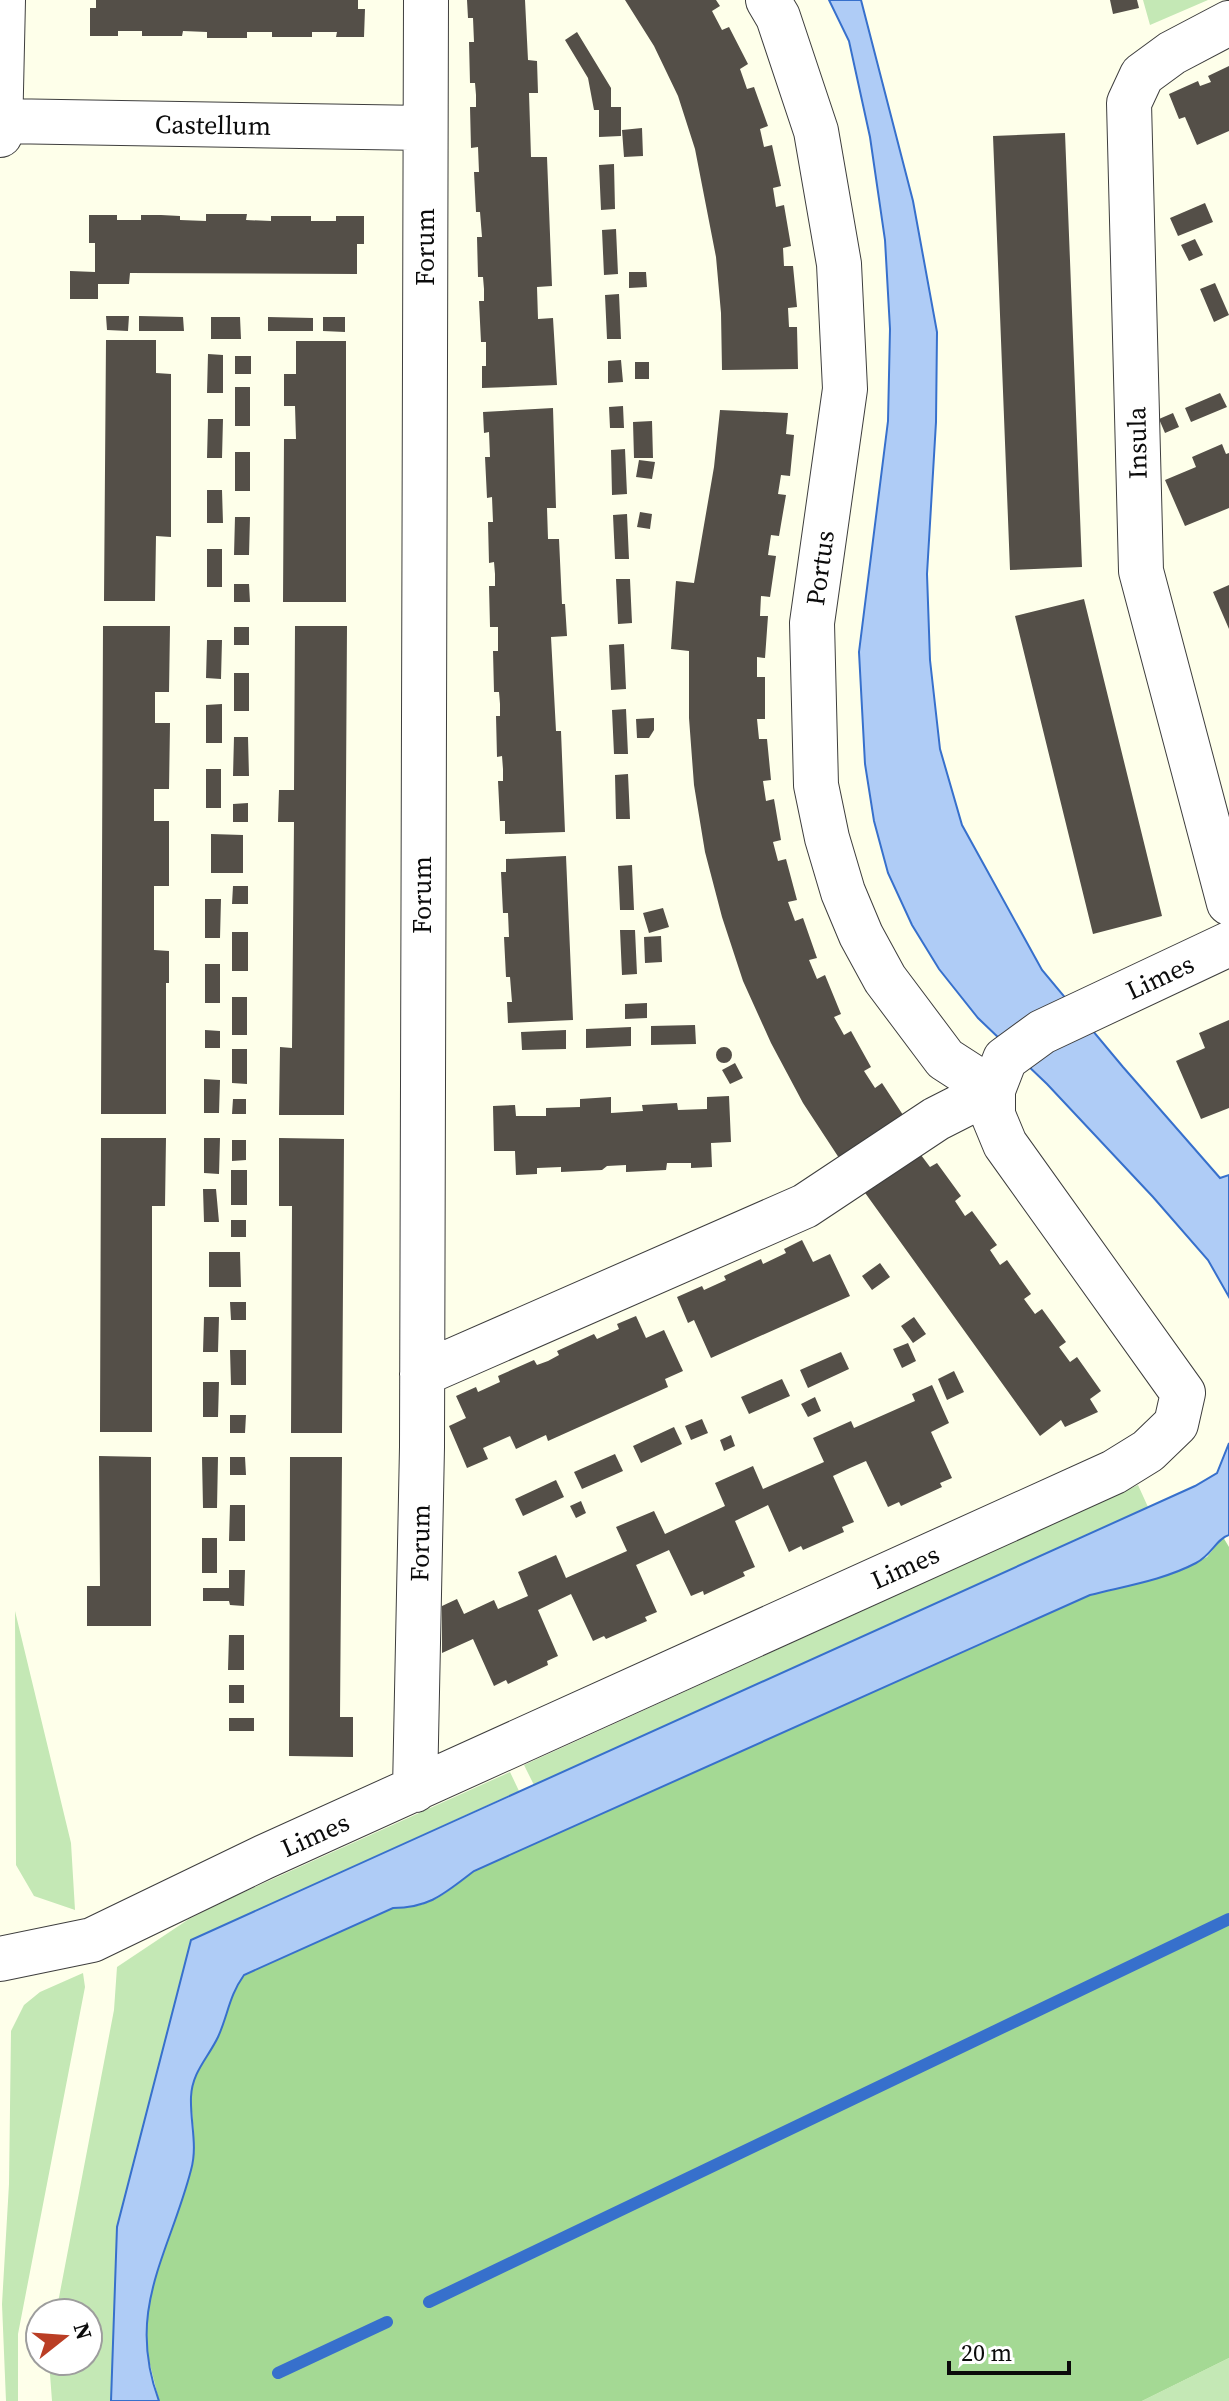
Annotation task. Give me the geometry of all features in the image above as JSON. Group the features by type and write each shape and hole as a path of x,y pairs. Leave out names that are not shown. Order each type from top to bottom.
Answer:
{"street":[{"path":"0,135 3,0"},
{"name":"Forum","path":"415,1790 422,1374 426,0"},
{"name":"Portus","path":"768,0 778,17 816,131 839,264 845,389 812,623 816,785 827,838 843,892 861,935 885,979 945,1059 999,1075"},
{"name":"Insula","path":"1229,23 1172,53 1142,75 1129,103 1141,571 1229,903"},
{"name":"Castellum","path":"1,121 425,128"},
{"name":"Limes","path":"0,1959 92,1940 264,1857 1114,1472 1148,1451 1176,1424 1183,1393 1005,1144 993,1115 999,1075 1042,1032 1229,944"},
{"path":"422,1374 805,1206 999,1075"}],"green space":[{"path":"1143,0 1208,0 1150,25"},
{"path":"1138,1485 1148,1507 534,1785 524,1765"},
{"path":"1223,1537 1229,1547 1229,2358 1142,2401 159,2401 146,2348 145,2321 194,2135 193,2077 218,2037 233,1990 244,1975 393,1908 428,1903 474,1871 1090,1595 1182,1570 1207,1557"},
{"path":"15,1611 71,1843 75,1910 34,1896 16,1865"},
{"path":"510,1772 519,1791 191,1940 117,2227 111,2401 52,2401 50,2377 104,2377 104,2297 59,2297 114,2010 117,1967 189,1919"},
{"path":"83,1973 85,1987 18,2334 18,2401 6,2401 2,2304 9,2184 11,2031 24,2005 40,1992"},
{"path":"1229,2358 1229,2401 1142,2401"}],"water":[{"path":"829,0 861,0 913,201 937,332 936,422 927,574 930,660 940,749 962,825 1042,970 1220,1178 1229,1175 1229,1297 1208,1260 1153,1197 1047,1084 978,1018 939,969 912,925 888,873 874,821 865,764 859,652 888,421 890,329 885,240 870,137 849,41"},
{"path":"1229,1443 1229,1535 1196,1563 1158,1578 1090,1595 474,1871 427,1902 393,1908 244,1975 192,2088 193,2161 148,2310 150,2368 159,2401 111,2401 117,2227 191,1940 1195,1486 1217,1473"}],"building":[{"path":"96,0 358,0 358,9 365,9 364,37 336,37 337,32 312,32 312,37 272,37 272,32 247,32 247,38 207,38 207,32 183,31 182,36 142,36 142,31 118,31 118,36 90,36 90,8 96,8"},
{"path":"467,0 525,0 528,60 537,61 538,93 529,93 531,157 547,157 552,286 537,287 538,319 553,318 557,385 482,388 486,342 481,342 479,301 484,301 484,289 483,277 478,277 477,237 482,237 480,212 476,212 474,172 479,172 478,147 471,148 470,107 476,107 476,95 475,83 470,83 469,42 474,42 473,18 468,18"},
{"path":"625,0 716,0 720,6 712,11 722,30 729,27 748,64 740,69 747,89 754,87 768,126 760,129 764,147 772,145 781,186 773,188 776,207 784,205 791,246 783,248 784,266 793,266 797,307 788,308 789,327 797,327 798,369 722,370 716,257 695,149 678,96 654,46"},
{"path":"1110,0 1137,0 1139,8 1113,14"},
{"path":"577,32 611,88 611,107 621,107 621,136 599,137 599,110 594,110 588,78 565,40"},
{"path":"1229,66 1229,131 1197,145 1185,117 1179,119 1169,94 1198,81 1200,86 1211,82 1208,76"},
{"path":"642,128 643,156 624,157 622,130"},
{"path":"1065,133 1082,567 1010,570 993,136"},
{"path":"614,164 615,209 601,210 599,165"},
{"path":"1205,203 1213,222 1178,236 1170,218"},
{"path":"206,214 247,214 246,220 271,221 271,216 311,216 311,221 336,221 336,216 364,216 364,244 357,244 357,274 130,273 129,284 98,284 98,299 70,299 70,271 95,272 95,243 89,243 89,215 117,215 117,220 141,220 141,215 161,215 180,216 180,220 206,221"},
{"path":"616,229 618,274 604,275 602,230"},
{"path":"1195,239 1203,255 1189,261 1181,245"},
{"path":"629,272 646,272 647,287 629,288"},
{"path":"1215,283 1229,315 1214,322 1200,289"},
{"path":"619,294 621,339 607,339 605,295"},
{"path":"106,316 129,316 128,331 107,330"},
{"path":"139,316 183,317 184,331 139,331"},
{"path":"211,317 240,317 241,339 211,339"},
{"path":"268,317 313,318 313,331 268,331"},
{"path":"323,317 345,317 345,332 323,331"},
{"path":"106,340 156,340 156,373 171,374 171,537 156,536 155,601 104,601"},
{"path":"296,341 346,341 346,602 283,602 284,439 296,439 295,406 284,406 284,374 296,374"},
{"path":"208,354 223,355 223,393 207,393"},
{"path":"235,356 251,356 251,374 235,374"},
{"path":"621,360 623,382 608,383 608,361"},
{"path":"635,362 649,362 649,379 635,379"},
{"path":"235,387 250,387 250,426 235,426"},
{"path":"1220,393 1227,407 1191,422 1185,408"},
{"path":"623,406 624,428 610,428 609,407"},
{"path":"553,408 556,508 547,508 548,539 559,539 567,636 551,637 556,731 561,731 565,832 505,834 505,821 500,821 498,781 503,781 502,756 497,757 496,716 500,716 500,704 499,692 494,692 493,651 498,651 498,627 490,627 489,586 495,586 495,574 494,562 489,563 488,522 493,522 492,497 487,498 485,457 490,457 489,432 484,433 483,412"},
{"path":"720,410 788,413 786,434 794,435 790,476 781,475 778,494 786,495 779,536 771,535 768,555 776,556 770,597 761,596 760,616 768,616 765,658 757,657 757,677 765,677 765,719 757,719 759,739 767,739 771,780 763,781 766,801 774,799 781,840 773,842 778,861 786,859 797,900 788,902 795,921 803,918 817,958 809,960 817,979 825,975 841,1014 834,1017 844,1035 851,1031 871,1067 864,1071 875,1088 882,1083 905,1118 841,1161 803,1103 743,981 705,852 694,785 689,718 689,651 671,649 676,581 694,583 714,467"},
{"path":"1173,413 1179,427 1165,433 1159,419"},
{"path":"208,419 223,419 222,458 207,458"},
{"path":"652,421 653,458 634,458 633,422"},
{"path":"1222,444 1226,454 1229,453 1229,508 1185,526 1165,480 1196,467 1192,457"},
{"path":"625,449 627,494 612,495 611,450"},
{"path":"235,452 250,452 250,491 235,491"},
{"path":"639,460 655,462 652,479 636,477"},
{"path":"207,490 222,490 223,523 207,523"},
{"path":"640,512 652,514 650,529 637,527"},
{"path":"627,514 629,559 615,559 613,515"},
{"path":"235,517 250,517 249,555 234,555"},
{"path":"207,549 222,549 222,587 207,587"},
{"path":"616,579 630,579 632,623 618,624"},
{"path":"234,584 249,584 250,602 234,602"},
{"path":"1229,585 1229,629 1213,592"},
{"path":"1084,599 1162,916 1093,934 1015,616"},
{"path":"103,626 170,626 169,692 155,692 155,723 170,723 169,789 154,789 154,821 169,821 169,886 154,886 154,950 169,951 169,983 166,983 166,1114 101,1114"},
{"path":"295,626 347,626 344,1115 279,1115 280,1047 292,1048 294,822 278,822 279,790 294,790"},
{"path":"234,627 249,627 249,645 234,645"},
{"path":"207,640 222,640 221,679 206,678"},
{"path":"624,644 626,689 611,690 609,645"},
{"path":"234,673 249,673 249,711 234,711"},
{"path":"222,704 222,743 206,743 206,705"},
{"path":"626,709 628,754 614,754 612,710"},
{"path":"654,718 654,730 649,738 637,738 636,719"},
{"path":"234,737 248,737 249,776 233,776"},
{"path":"206,769 221,769 221,808 206,808"},
{"path":"628,774 630,819 616,819 615,775"},
{"path":"248,803 248,822 233,822 233,804"},
{"path":"211,834 243,835 243,873 211,873"},
{"path":"566,856 573,1020 508,1023 507,1002 512,1002 510,977 506,977 504,937 509,937 508,913 503,913 501,872 506,872 506,859"},
{"path":"632,865 634,910 620,910 618,866"},
{"path":"233,886 248,886 248,904 232,904"},
{"path":"205,899 221,899 220,938 205,938"},
{"path":"663,908 669,927 649,933 643,913"},
{"path":"620,930 635,930 637,974 622,975"},
{"path":"232,932 248,932 248,971 232,971"},
{"path":"661,936 662,962 645,963 644,937"},
{"path":"205,964 220,964 220,1003 205,1003"},
{"path":"232,997 247,997 247,1035 232,1035"},
{"path":"647,1003 647,1018 625,1019 625,1004"},
{"path":"1229,1020 1229,1108 1201,1119 1176,1061 1205,1048 1199,1033"},
{"path":"695,1025 696,1044 651,1045 651,1026"},
{"path":"631,1027 631,1046 586,1048 586,1029"},
{"path":"205,1030 220,1031 220,1048 205,1048"},
{"path":"566,1030 566,1049 522,1050 521,1032"},
{"path":"724,1047 730,1049 730,1061 724,1063 718,1061 716,1055 718,1049"},
{"path":"232,1049 247,1049 247,1084 232,1083"},
{"path":"735,1063 743,1078 730,1084 722,1070"},
{"path":"204,1079 220,1080 219,1113 204,1113"},
{"path":"729,1096 731,1142 711,1143 712,1167 691,1168 691,1163 667,1163 666,1170 626,1172 626,1165 607,1166 602,1170 561,1172 561,1167 537,1168 537,1174 516,1175 515,1151 494,1151 493,1106 515,1105 516,1116 546,1116 546,1108 580,1107 580,1099 611,1097 611,1113 643,1111 642,1105 677,1103 678,1110 707,1109 707,1097"},
{"path":"233,1099 246,1099 246,1114 232,1114"},
{"path":"101,1138 166,1138 165,1206 152,1206 152,1432 100,1432"},
{"path":"204,1138 220,1138 219,1174 204,1173"},
{"path":"279,1138 344,1139 342,1433 291,1433 292,1206 279,1206"},
{"path":"232,1140 246,1140 246,1160 232,1161"},
{"path":"918,1151 930,1167 937,1163 961,1196 955,1201 965,1216 972,1211 997,1245 990,1250 1000,1265 1007,1260 1031,1294 1024,1299 1035,1314 1042,1309 1066,1342 1059,1347 1070,1362 1077,1357 1101,1391 1090,1399 1098,1412 1065,1427 1061,1420 1040,1436 863,1190"},
{"path":"231,1170 247,1170 247,1205 231,1205"},
{"path":"203,1189 216,1189 219,1222 204,1222"},
{"path":"231,1220 246,1220 246,1237 231,1237"},
{"path":"802,1240 813,1262 830,1254 850,1296 711,1358 694,1320 688,1323 677,1297 702,1286 704,1290 726,1280 724,1276 761,1259 763,1264 786,1253 784,1249"},
{"path":"209,1252 240,1252 241,1287 209,1287"},
{"path":"880,1263 890,1277 872,1290 862,1276"},
{"path":"230,1302 246,1302 246,1320 231,1320"},
{"path":"636,1316 646,1338 664,1330 683,1371 665,1379 668,1387 548,1441 546,1435 516,1449 510,1436 483,1448 488,1459 467,1468 449,1426 466,1418 456,1396 476,1387 478,1392 500,1382 498,1376 534,1360 537,1365 548,1361 559,1355 557,1351 594,1334 597,1339 619,1329 617,1324"},
{"path":"204,1317 219,1317 218,1352 203,1352"},
{"path":"914,1317 926,1334 913,1343 901,1326"},
{"path":"908,1343 916,1361 902,1368 893,1349"},
{"path":"230,1350 246,1350 246,1385 231,1385"},
{"path":"841,1352 849,1369 808,1388 800,1370"},
{"path":"954,1371 964,1392 947,1400 938,1379"},
{"path":"782,1379 790,1396 749,1414 741,1397"},
{"path":"203,1382 219,1382 218,1417 203,1417"},
{"path":"932,1385 949,1423 931,1432 952,1478 940,1483 942,1487 901,1506 899,1502 888,1507 866,1461 833,1476 854,1522 842,1527 844,1532 803,1550 801,1546 789,1552 768,1505 735,1521 755,1567 743,1572 745,1576 704,1595 703,1591 691,1596 669,1550 636,1565 657,1612 645,1617 647,1621 606,1639 604,1636 593,1641 571,1594 538,1610 558,1656 547,1661 548,1665 508,1684 506,1680 494,1686 473,1639 442,1653 442,1606 457,1599 464,1614 494,1600 498,1609 528,1596 518,1572 556,1555 566,1578 627,1551 616,1527 654,1511 665,1534 725,1506 715,1483 753,1466 763,1489 824,1462 813,1438 851,1421 854,1428 915,1401 912,1394"},
{"path":"815,1397 821,1411 808,1417 801,1404"},
{"path":"230,1415 246,1415 245,1433 230,1433"},
{"path":"702,1419 708,1433 691,1440 685,1426"},
{"path":"674,1427 682,1444 641,1463 633,1446"},
{"path":"731,1435 735,1446 724,1451 720,1440"},
{"path":"615,1454 623,1471 582,1489 574,1472"},
{"path":"99,1456 151,1457 151,1626 87,1626 87,1586 100,1586"},
{"path":"202,1457 218,1457 217,1508 203,1508"},
{"path":"230,1457 245,1457 246,1475 230,1475"},
{"path":"290,1457 342,1457 340,1717 353,1717 353,1757 289,1756"},
{"path":"556,1480 564,1497 523,1516 515,1499"},
{"path":"581,1501 586,1513 576,1518 570,1506"},
{"path":"230,1505 245,1505 245,1541 229,1541"},
{"path":"202,1538 217,1538 217,1573 202,1573"},
{"path":"229,1570 245,1570 244,1606 230,1605 229,1601 203,1601 203,1588 229,1588"},
{"path":"229,1635 244,1635 244,1670 228,1670"},
{"path":"229,1685 244,1685 244,1703 229,1703"},
{"path":"229,1718 254,1718 254,1731 229,1731"}],"waterway":[{"path":"429,2302 1229,1919"},
{"path":"278,2373 387,2322"}]}
